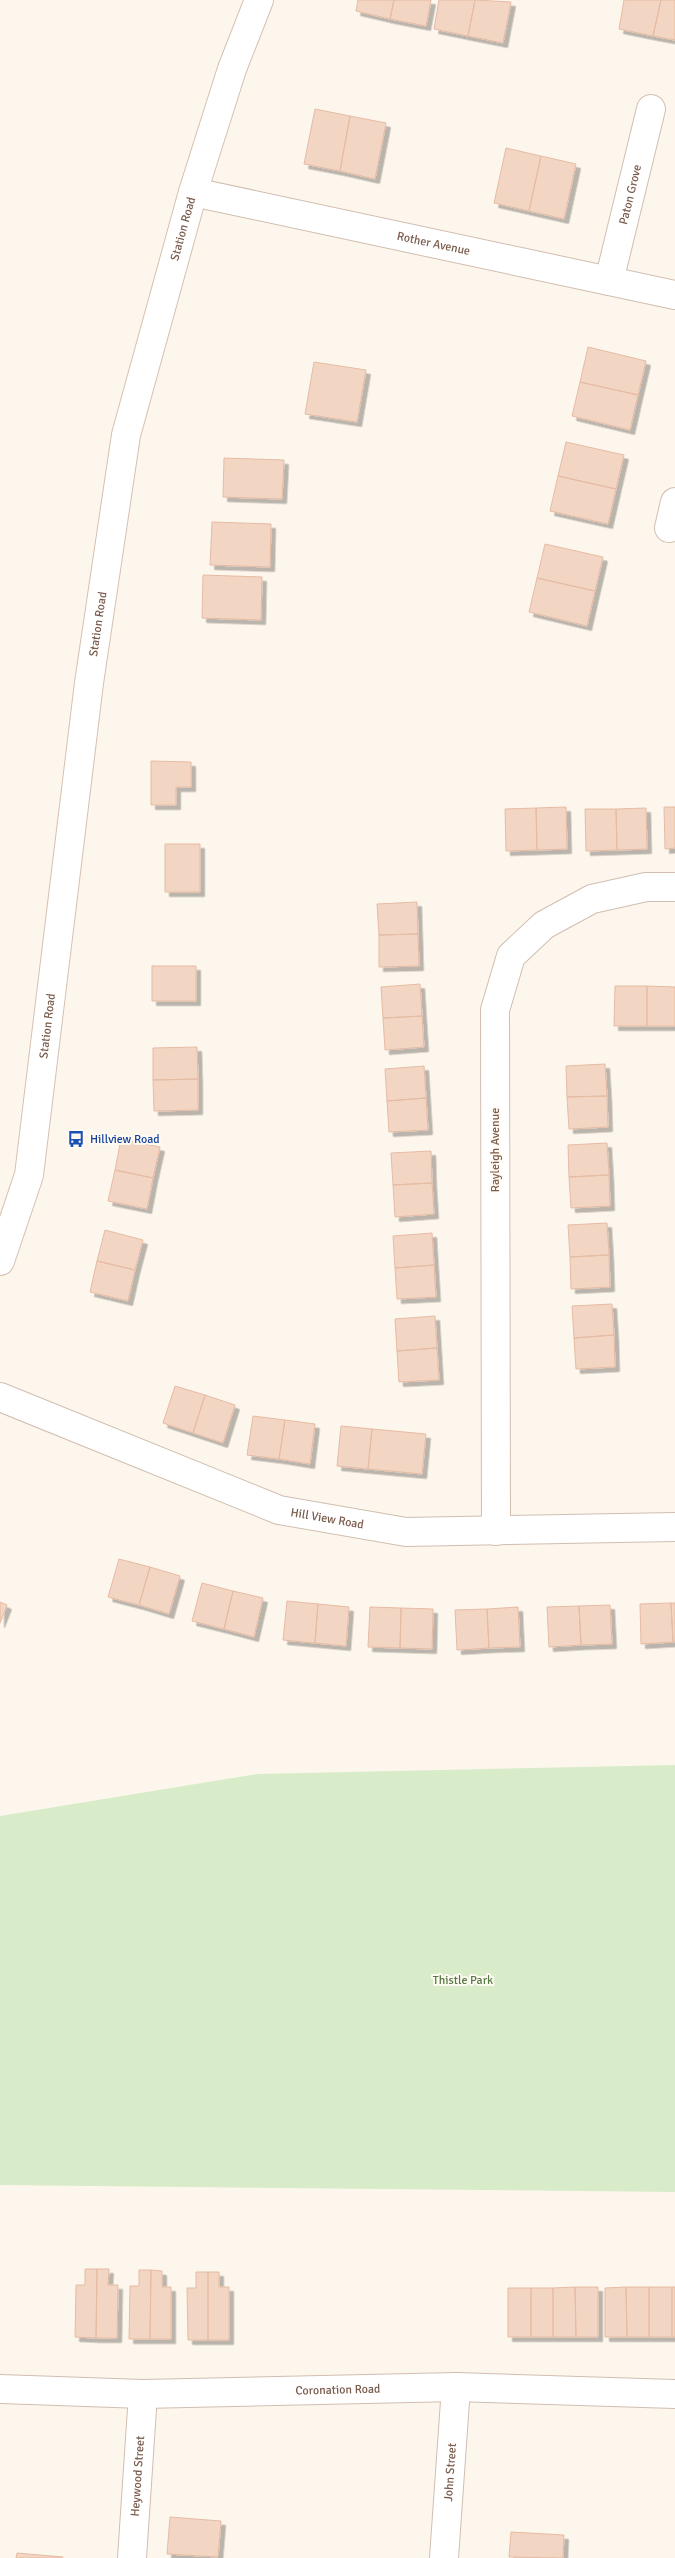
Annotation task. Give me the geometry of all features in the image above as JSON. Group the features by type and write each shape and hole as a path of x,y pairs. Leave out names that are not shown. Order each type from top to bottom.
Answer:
{"street":[{"name":"Station Road","path":"0,1261 29,1175 89,683 126,434 193,192 232,69 259,0"},
{"name":"Paton Grove","path":"609,281 651,109"},
{"name":"Rother Avenue","path":"193,192 675,295"},
{"name":"Rayleigh Avenue","path":"496,1531 495,1010 511,956 544,924 592,899 646,887 675,887"},
{"name":"Hill View Road","path":"0,1396 279,1510 406,1532 675,1527"},
{"name":"Coronation Road","path":"0,2389 144,2394 456,2387 675,2394"},
{"name":"John Street","path":"444,2558 456,2387"},
{"name":"Heywood Street","path":"132,2558 144,2394"}],"green space":[{"name":"Thistle Park","path":"675,1765 675,2192 0,2185 0,1816 257,1774"}],"building":[{"path":"358,0 394,0 390,19 356,11"},
{"path":"394,0 431,0 426,26 390,19"},
{"path":"439,0 475,0 468,36 434,29"},
{"path":"475,0 511,2 503,43 468,36"},
{"path":"624,0 661,0 653,36 619,29"},
{"path":"661,0 675,0 675,40 653,36"},
{"path":"315,109 350,116 340,171 304,164"},
{"path":"350,116 386,123 375,179 340,171"},
{"path":"506,148 541,156 529,211 494,203"},
{"path":"541,156 576,164 564,219 529,211"},
{"path":"588,347 646,361 638,395 580,382"},
{"path":"314,362 366,370 357,422 305,414"},
{"path":"580,382 638,395 630,430 572,416"},
{"path":"566,442 624,455 616,489 558,476"},
{"path":"224,458 284,460 282,499 223,497"},
{"path":"558,476 616,489 608,524 550,511"},
{"path":"212,522 271,524 270,567 210,565"},
{"path":"545,544 603,557 595,591 537,578"},
{"path":"203,575 262,577 261,620 202,618"},
{"path":"537,578 595,591 587,626 529,612"},
{"path":"151,761 191,762 191,787 176,787 176,805 151,805"},
{"path":"566,807 567,849 537,850 536,808"},
{"path":"664,807 675,807 675,848 665,849"},
{"path":"536,808 537,850 506,851 505,809"},
{"path":"646,808 647,849 617,850 616,809"},
{"path":"585,809 616,809 617,850 586,851"},
{"path":"165,844 200,844 200,892 165,892"},
{"path":"417,902 418,934 379,935 377,904"},
{"path":"418,934 419,966 379,967 379,935"},
{"path":"152,966 196,966 196,1001 152,1001"},
{"path":"420,984 422,1016 383,1018 381,987"},
{"path":"615,986 647,986 647,1026 614,1026"},
{"path":"647,986 675,987 675,1026 647,1026"},
{"path":"422,1016 424,1047 385,1050 383,1018"},
{"path":"197,1047 198,1079 153,1080 153,1048"},
{"path":"605,1064 607,1096 567,1097 566,1066"},
{"path":"424,1066 426,1098 387,1101 385,1069"},
{"path":"198,1079 198,1110 154,1111 153,1080"},
{"path":"607,1096 608,1127 569,1129 567,1097"},
{"path":"426,1098 428,1130 389,1132 387,1101"},
{"path":"121,1139 160,1147 153,1178 115,1170"},
{"path":"607,1143 609,1175 569,1177 568,1145"},
{"path":"431,1151 432,1183 393,1185 391,1153"},
{"path":"115,1170 153,1178 147,1209 108,1201"},
{"path":"609,1175 610,1206 571,1208 569,1177"},
{"path":"432,1183 434,1214 395,1217 393,1185"},
{"path":"607,1223 609,1255 570,1257 568,1225"},
{"path":"105,1230 143,1240 135,1270 97,1261"},
{"path":"432,1233 434,1265 395,1268 393,1236"},
{"path":"609,1255 610,1287 571,1289 570,1257"},
{"path":"97,1261 135,1270 128,1301 90,1292"},
{"path":"434,1265 436,1297 397,1299 395,1268"},
{"path":"612,1304 614,1335 574,1338 572,1306"},
{"path":"435,1316 437,1348 397,1351 395,1319"},
{"path":"614,1335 615,1367 576,1369 574,1338"},
{"path":"437,1348 439,1380 399,1382 397,1351"},
{"path":"175,1386 205,1395 193,1433 163,1423"},
{"path":"205,1395 235,1405 223,1443 193,1433"},
{"path":"253,1416 285,1420 279,1459 247,1455"},
{"path":"285,1420 315,1424 310,1464 279,1459"},
{"path":"341,1426 372,1429 368,1469 337,1466"},
{"path":"372,1429 426,1434 422,1474 368,1469"},
{"path":"119,1559 150,1567 139,1605 108,1597"},
{"path":"150,1567 180,1576 169,1614 139,1605"},
{"path":"202,1583 233,1591 224,1629 192,1621"},
{"path":"233,1591 263,1598 254,1637 224,1629"},
{"path":"287,1601 318,1604 315,1643 283,1640"},
{"path":"0,1602 7,1605 0,1623"},
{"path":"671,1603 675,1603 675,1642 673,1642"},
{"path":"671,1603 673,1642 641,1644 640,1604"},
{"path":"318,1604 349,1607 346,1646 315,1643"},
{"path":"610,1605 612,1644 581,1645 579,1606"},
{"path":"579,1606 581,1645 549,1647 547,1607"},
{"path":"370,1607 401,1608 400,1648 368,1647"},
{"path":"518,1607 520,1647 489,1648 487,1609"},
{"path":"401,1608 433,1609 432,1649 400,1648"},
{"path":"487,1609 489,1648 457,1650 455,1610"},
{"path":"85,2269 97,2269 96,2338 75,2337 76,2285 85,2285"},
{"path":"97,2269 109,2269 108,2285 118,2285 117,2338 96,2338"},
{"path":"139,2270 151,2270 150,2339 129,2339 130,2286 139,2286"},
{"path":"151,2270 162,2271 162,2287 171,2287 171,2339 150,2339"},
{"path":"196,2272 208,2272 208,2340 188,2340 187,2288 196,2288"},
{"path":"208,2272 219,2272 219,2287 229,2287 229,2340 208,2340"},
{"path":"575,2287 576,2337 553,2337 553,2288"},
{"path":"575,2287 598,2287 598,2337 576,2337"},
{"path":"626,2287 627,2337 605,2337 605,2288"},
{"path":"626,2287 649,2287 649,2337 627,2337"},
{"path":"649,2287 672,2287 672,2337 649,2337"},
{"path":"672,2287 675,2287 675,2337 672,2337"},
{"path":"508,2288 531,2288 531,2337 508,2337"},
{"path":"531,2288 553,2288 553,2337 531,2337"},
{"path":"170,2517 221,2521 218,2557 167,2554"},
{"path":"511,2532 564,2535 563,2558 509,2557"},
{"path":"17,2553 63,2557 63,2558 16,2558"}],"place":[{"name":"Hillview Road","path":"76,1139"}]}
